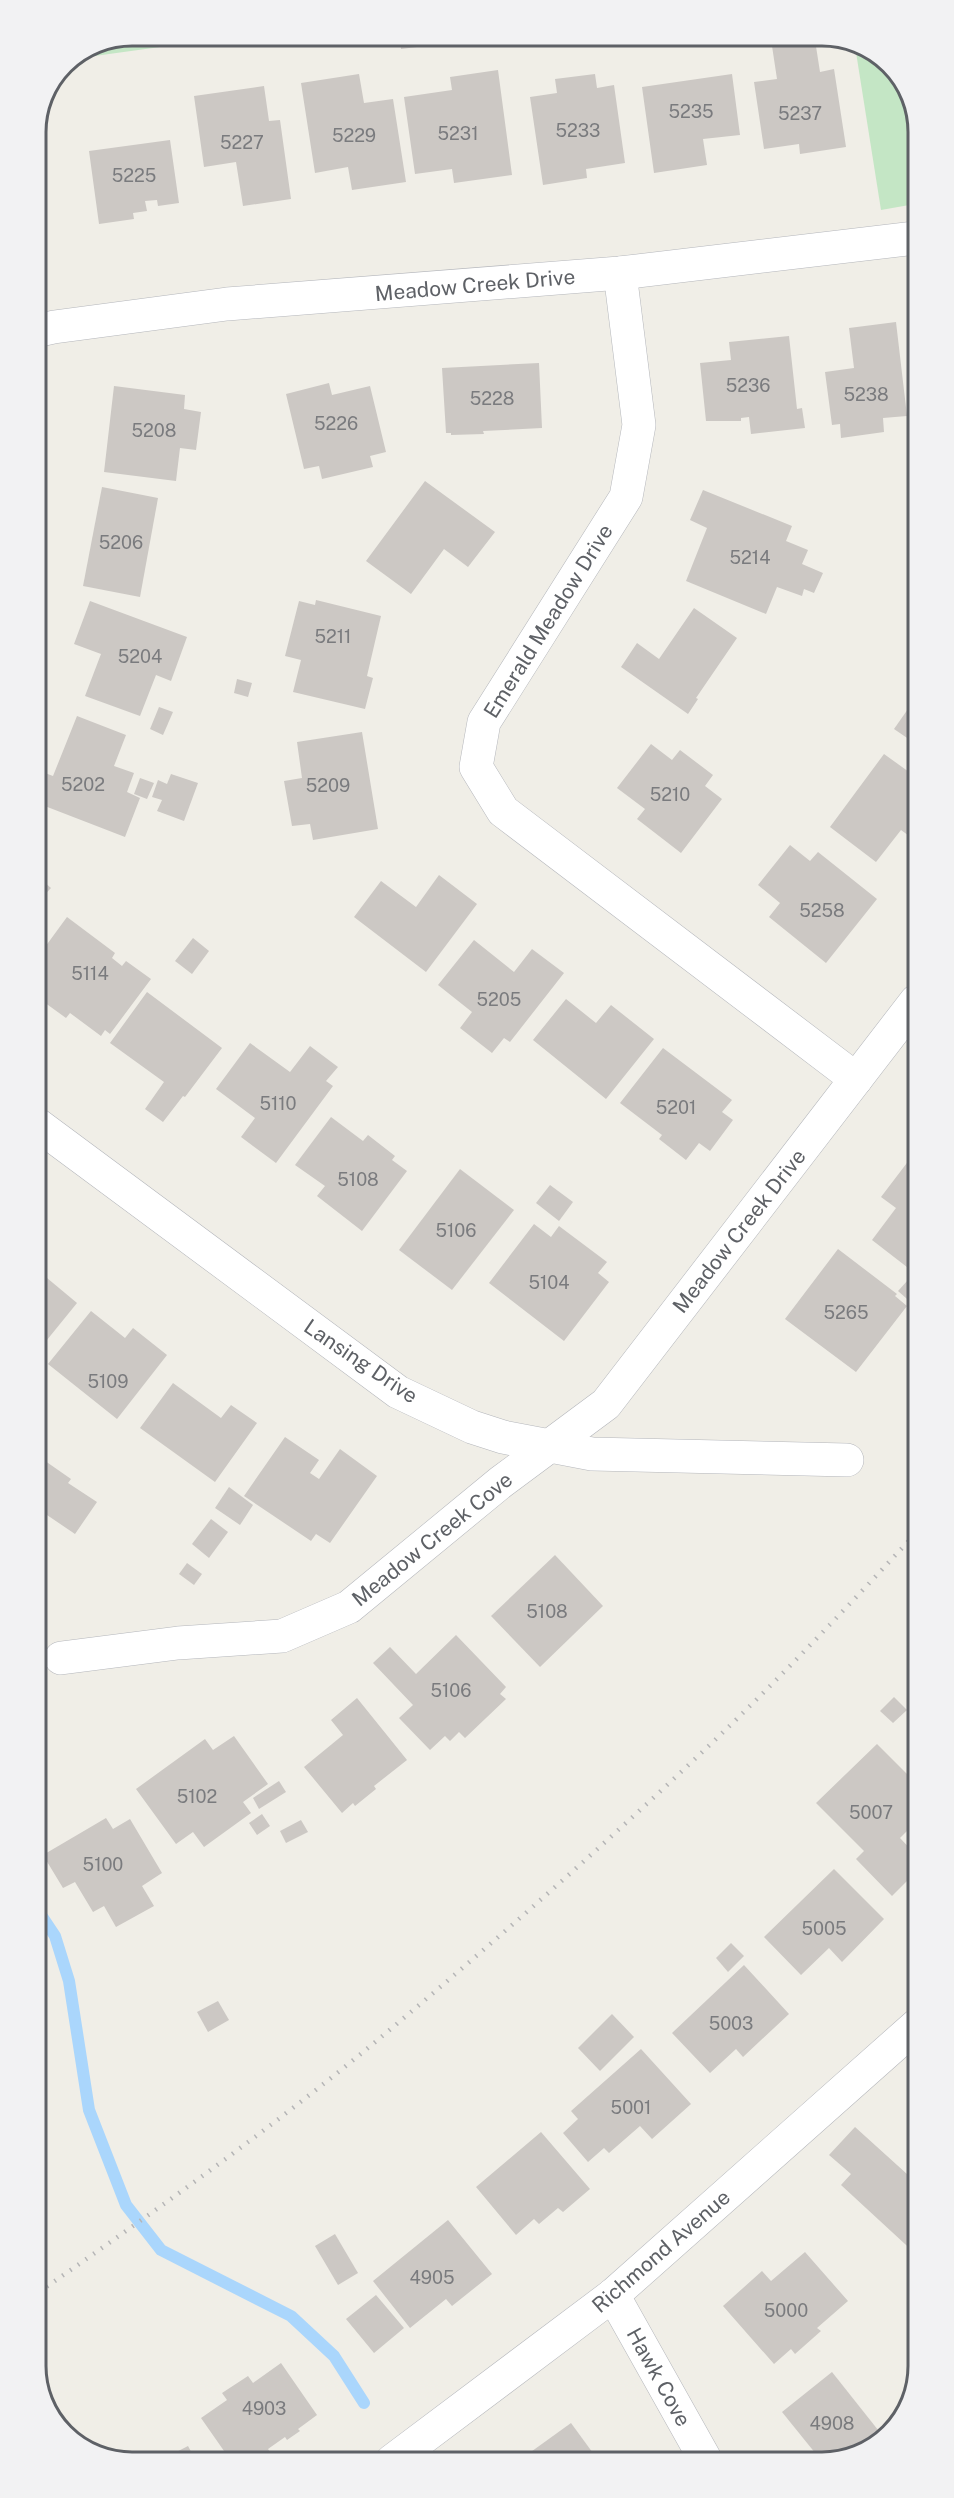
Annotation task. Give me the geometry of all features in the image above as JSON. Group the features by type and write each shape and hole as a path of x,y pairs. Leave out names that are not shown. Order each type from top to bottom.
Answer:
{"street":[{"name":"Meadow Creek Drive","path":"47,329 227,304 620,273 908,239"},
{"name":"Emerald Meadow Drive","path":"620,273 639,425 626,497 484,722 476,767 503,811 856,1079"},
{"name":"Meadow Creek Drive","path":"549,1446 606,1404 908,1011"},
{"name":"Lansing Drive","path":"47,1131 398,1392 472,1427 503,1437 592,1454 847,1461"},
{"name":"Meadow Creek Cove","path":"61,1658 178,1643 282,1636 301,1628 349,1607 501,1482 549,1446"},
{"name":"Richmond Avenue","path":"405,2451 613,2295 908,2034"},
{"name":"Hawk Cove","path":"613,2295 701,2452"}],"green space":[{"path":"167,46 94,56 116,48"},
{"path":"856,54 874,64 893,85 905,110 907,121 908,205 881,210"}],"building":[{"path":"401,46 422,46 401,49"},
{"path":"772,47 816,47 820,72 834,69 846,147 800,154 799,144 764,149 754,82 777,79"},
{"path":"498,70 512,175 454,183 452,169 415,174 404,97 452,90 450,77"},
{"path":"359,74 364,103 393,99 406,182 352,190 348,167 315,173 301,83"},
{"path":"595,74 597,88 614,85 625,163 586,169 587,178 543,185 530,97 557,93 555,79"},
{"path":"732,74 740,135 703,139 707,165 654,173 642,87"},
{"path":"264,86 269,121 280,120 291,199 243,206 236,162 204,167 194,96"},
{"path":"170,140 179,203 158,206 157,200 145,201 147,211 133,213 134,219 99,224 89,151"},
{"path":"896,322 907,416 883,418 884,432 841,438 840,424 832,425 825,372 854,368 849,328"},
{"path":"789,336 797,409 802,408 805,428 751,434 749,417 741,418 741,421 706,421 700,363 731,360 729,342"},
{"path":"539,363 542,428 483,431 484,434 451,435 451,433 446,433 442,368"},
{"path":"329,383 332,395 370,386 386,452 370,456 373,467 322,479 319,466 304,469 286,394"},
{"path":"114,386 185,395 184,409 201,412 196,450 180,448 176,481 104,472"},
{"path":"425,481 495,532 468,567 444,549 411,594 366,561"},
{"path":"102,487 158,498 140,597 83,586"},
{"path":"703,490 792,526 786,541 808,550 802,564 823,573 814,593 804,589 802,596 777,587 766,614 686,581 707,528 690,520"},
{"path":"316,600 381,616 367,676 373,678 365,709 293,692 301,660 285,656 299,601 315,605"},
{"path":"90,601 187,637 171,681 156,675 140,716 85,696 101,654 74,644"},
{"path":"694,608 737,638 696,698 698,699 688,714 621,667 637,643 659,659"},
{"path":"237,679 252,683 248,697 234,693"},
{"path":"159,707 173,712 163,735 150,729"},
{"path":"908,709 908,739 894,729"},
{"path":"77,716 126,735 114,766 134,773 127,792 140,798 125,837 47,807 47,774 53,776"},
{"path":"362,732 378,829 313,840 310,824 292,826 284,781 302,778 297,742"},
{"path":"651,744 672,760 680,750 713,775 705,786 722,799 681,853 637,819 645,809 617,788"},
{"path":"884,754 908,771 908,835 901,830 876,862 830,827"},
{"path":"171,774 198,783 184,821 157,811 162,800 152,797 158,780 167,784"},
{"path":"140,778 154,783 147,799 134,794"},
{"path":"790,845 810,861 818,852 877,899 826,963 769,917 780,903 758,885"},
{"path":"439,875 477,904 426,972 354,917 381,881 416,907"},
{"path":"67,917 115,953 112,958 122,966 126,961 151,979 110,1034 105,1030 101,1036 70,1013 66,1018 47,1004 47,945"},
{"path":"193,938 209,951 192,974 175,961"},
{"path":"474,940 514,972 532,949 564,973 510,1042 504,1038 492,1053 460,1028 472,1012 438,985"},
{"path":"147,992 222,1048 163,1122 145,1109 164,1082 110,1043"},
{"path":"566,999 596,1023 611,1005 654,1039 606,1099 533,1040"},
{"path":"250,1043 290,1072 310,1046 338,1067 326,1081 333,1086 276,1163 241,1137 255,1118 216,1089"},
{"path":"663,1048 732,1100 722,1112 733,1120 710,1151 699,1143 686,1160 659,1139 662,1135 620,1103"},
{"path":"331,1117 363,1141 368,1135 395,1156 392,1160 407,1171 362,1231 317,1196 325,1186 295,1165"},
{"path":"908,1162 908,1268 872,1240 896,1208 881,1197"},
{"path":"460,1169 514,1210 452,1290 399,1250"},
{"path":"550,1185 573,1202 559,1221 536,1203"},
{"path":"534,1224 551,1237 559,1226 607,1262 598,1273 609,1282 564,1341 489,1283"},
{"path":"838,1249 897,1294 895,1296 907,1306 856,1372 785,1319"},
{"path":"46,1278 77,1303 46,1341"},
{"path":"908,1280 908,1300 898,1291"},
{"path":"91,1311 125,1338 133,1328 167,1355 117,1419 48,1364"},
{"path":"173,1383 221,1418 231,1405 257,1423 215,1482 140,1428"},
{"path":"285,1437 319,1460 310,1473 319,1479 340,1449 377,1476 330,1543 316,1534 311,1541 244,1496"},
{"path":"46,1462 71,1479 68,1483 97,1502 75,1534 47,1515"},
{"path":"229,1487 253,1505 240,1525 215,1508"},
{"path":"211,1519 228,1532 209,1558 192,1544"},
{"path":"555,1555 603,1606 540,1667 491,1616"},
{"path":"187,1563 202,1574 194,1585 179,1574"},
{"path":"456,1635 506,1687 500,1694 506,1699 465,1738 459,1732 450,1741 445,1736 430,1750 399,1718 413,1705 373,1663 390,1647 416,1674"},
{"path":"894,1697 907,1710 893,1723 880,1711"},
{"path":"357,1698 407,1760 374,1786 376,1789 355,1806 353,1803 342,1813 304,1767 343,1735 331,1720"},
{"path":"234,1736 268,1784 243,1802 251,1813 204,1847 193,1832 176,1844 136,1789 205,1739 213,1750"},
{"path":"877,1744 908,1775 908,1830 900,1838 908,1846 908,1880 892,1896 856,1859 864,1851 816,1803"},
{"path":"279,1781 286,1792 259,1809 253,1798"},
{"path":"262,1814 270,1826 257,1835 249,1823"},
{"path":"106,1818 113,1829 130,1819 162,1873 142,1886 154,1906 116,1927 104,1906 93,1912 75,1882 63,1888 46,1860 46,1853"},
{"path":"301,1820 308,1832 286,1843 280,1831"},
{"path":"834,1869 884,1919 842,1962 829,1948 801,1975 764,1937"},
{"path":"731,1943 744,1956 728,1972 716,1958"},
{"path":"744,1965 789,2014 743,2057 736,2049 710,2073 672,2033"},
{"path":"218,2001 229,2020 208,2032 197,2012"},
{"path":"612,2014 634,2037 600,2071 578,2048"},
{"path":"641,2049 691,2104 652,2139 640,2126 609,2153 604,2148 588,2162 563,2133 578,2119 571,2111"},
{"path":"855,2127 908,2175 908,2247 841,2185 851,2174 829,2155"},
{"path":"541,2132 590,2189 563,2212 558,2208 539,2224 534,2219 516,2235 476,2187"},
{"path":"448,2220 492,2274 452,2306 446,2299 410,2328 373,2281"},
{"path":"335,2234 358,2273 338,2285 315,2246"},
{"path":"805,2252 848,2301 817,2328 821,2331 795,2354 791,2349 774,2364 723,2306 762,2271 771,2281"},
{"path":"376,2295 404,2328 374,2353 346,2319"},
{"path":"281,2363 317,2415 298,2429 300,2431 287,2440 285,2437 268,2449 269,2451 224,2451 201,2418 227,2400 222,2393 248,2376 253,2383"},
{"path":"832,2372 878,2430 859,2443 844,2449 814,2452 782,2412"},
{"path":"571,2423 592,2452 531,2452"},
{"path":"188,2446 191,2451 178,2451"}],"waterway":[{"path":"46,1923 55,1936 69,1981 89,2110 126,2205 161,2250 291,2316 334,2356 364,2403"}],"railway":[{"path":"46,2287 259,2134 386,2033 470,1961 595,1851 717,1738 908,1541"}]}
